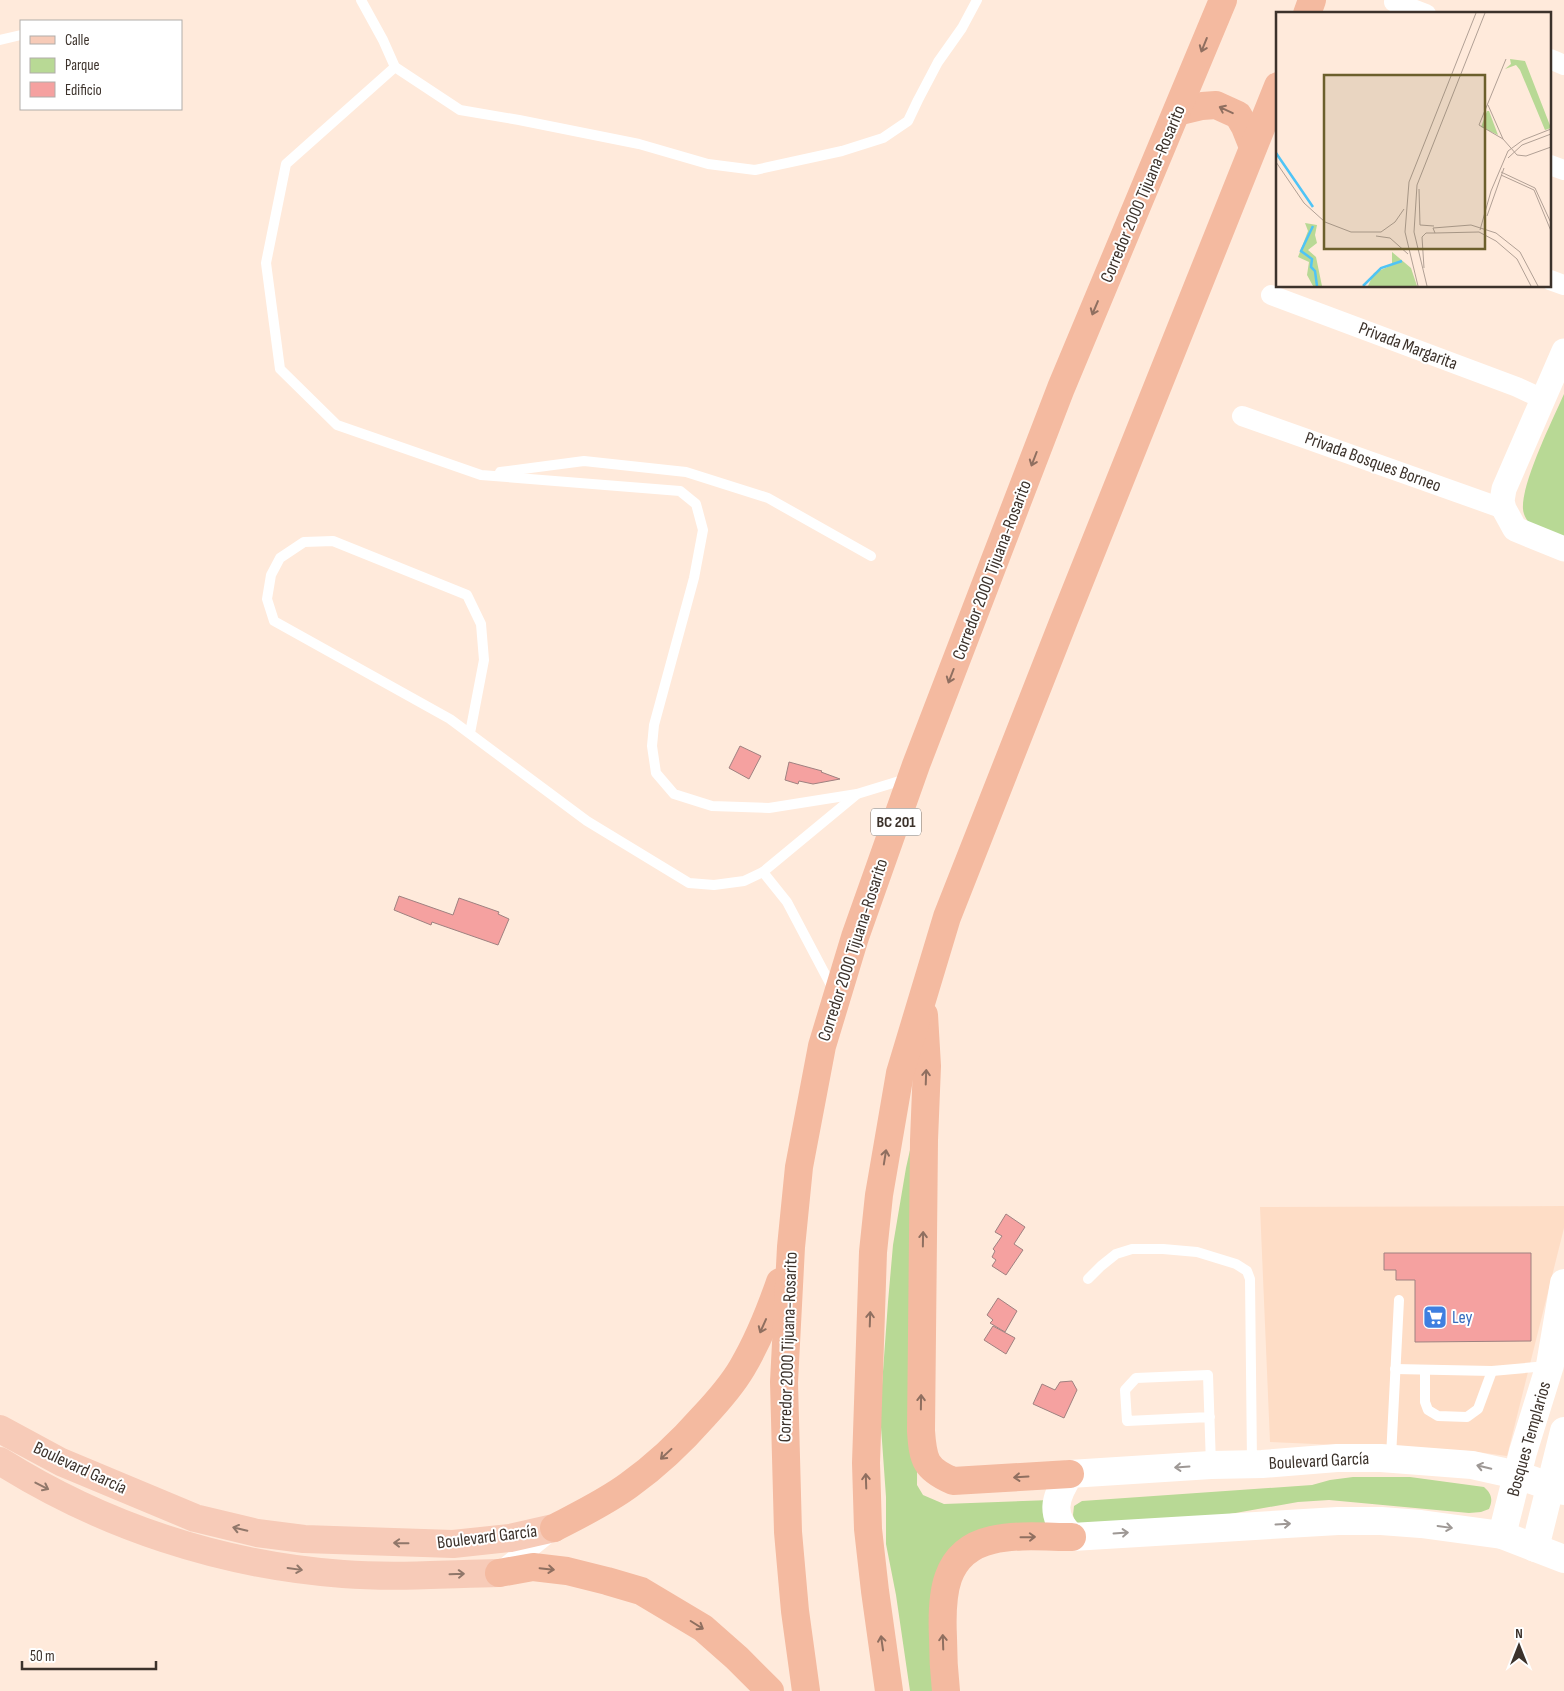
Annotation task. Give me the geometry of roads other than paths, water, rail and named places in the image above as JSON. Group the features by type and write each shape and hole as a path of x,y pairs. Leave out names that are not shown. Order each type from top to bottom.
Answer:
{"highway":[{"name":"Corredor 2000 Tijuana-Rosarito","path":"806,1691 795,1611 788,1532 784,1382 791,1247 802,1149 822,1046 855,937 912,777 1061,388 1223,0"},
{"path":"1308,12 1312,0"},
{"path":"889,1691 874,1591 868,1528 866,1463 873,1252 878,1195 900,1073 947,917 1276,91"},
{"path":"1177,112 1216,105 1238,115 1253,147"},
{"path":"923,994 926,1066 921,1398 922,1447 927,1463 938,1475 953,1481 1070,1474"},
{"path":"554,1528 628,1486 660,1461 688,1434 718,1400 742,1369 758,1336 772,1305 791,1247"},
{"path":"946,1691 941,1609 945,1582 954,1564 969,1548 992,1540 1072,1537"},
{"path":"499,1573 533,1567 567,1571 641,1591 703,1628 770,1691"}],"main road":[{"name":"Bosques Templarios","path":"1502,1535 1523,1452 1557,1364 1564,1283"},
{"name":"Boulevard García","path":"0,1428 61,1462 195,1518 257,1533 304,1539 453,1544 510,1538 554,1528"},
{"name":"Bosques Templarios","path":"1535,1548 1557,1488 1564,1431"},
{"name":"Boulevard García","path":"1070,1474 1337,1458 1391,1458 1472,1465 1517,1475 1557,1488"},
{"name":"Boulevard García","path":"0,1461 40,1485 79,1505 198,1549 248,1562 297,1570 344,1574 391,1576 499,1573"},
{"path":"1070,1474 1060,1489 1056,1501 1058,1517 1062,1526 1072,1537 1338,1520 1381,1520 1502,1535 1564,1558"}],"street":[{"path":"1394,2 1421,12"},
{"path":"1552,61 1564,65"},
{"path":"1552,166 1564,170"},
{"path":"1552,281 1564,285"},
{"name":"Privada Margarita","path":"1271,295 1517,387 1543,399"},
{"path":"1564,351 1504,489 1502,502 1504,510 1515,529 1564,549"},
{"name":"Privada Bosques Borneo","path":"1242,416 1504,510"},
{"name":"Boulevard García","path":"499,1573 554,1528"}],"lane":[{"path":"361,0 383,40 395,67 460,110 639,144 708,164 755,170 842,151 883,138 908,121 938,62 962,28 977,0"},
{"path":"0,40 20,35"},
{"path":"395,67 286,164 266,263 280,369 337,425 481,475 680,491 696,504 702,530 694,578 654,725 652,746 656,774 674,794 712,806 769,808 857,794 912,777"},
{"path":"481,475 584,461 686,472 768,498 871,556"},
{"path":"470,733 484,660 481,624 467,595 333,541 304,542 280,558 271,575 267,599 274,621 450,719 587,821 689,883 714,885 744,881 763,872 857,794"},
{"path":"763,872 786,902 837,997"},
{"path":"1088,1279 1100,1266 1116,1254 1132,1249 1197,1252 1236,1264 1247,1271 1250,1279 1252,1464"},
{"path":"1391,1458 1398,1300"},
{"path":"1396,1369 1492,1371 1557,1364"},
{"path":"1425,1370 1425,1402 1428,1410 1438,1416 1467,1417 1478,1408 1492,1371"},
{"path":"1210,1417 1127,1421 1126,1390 1136,1378 1208,1375 1210,1417 1211,1465"}],"place":[{"name":"Ley","path":"1435,1317"}]}
